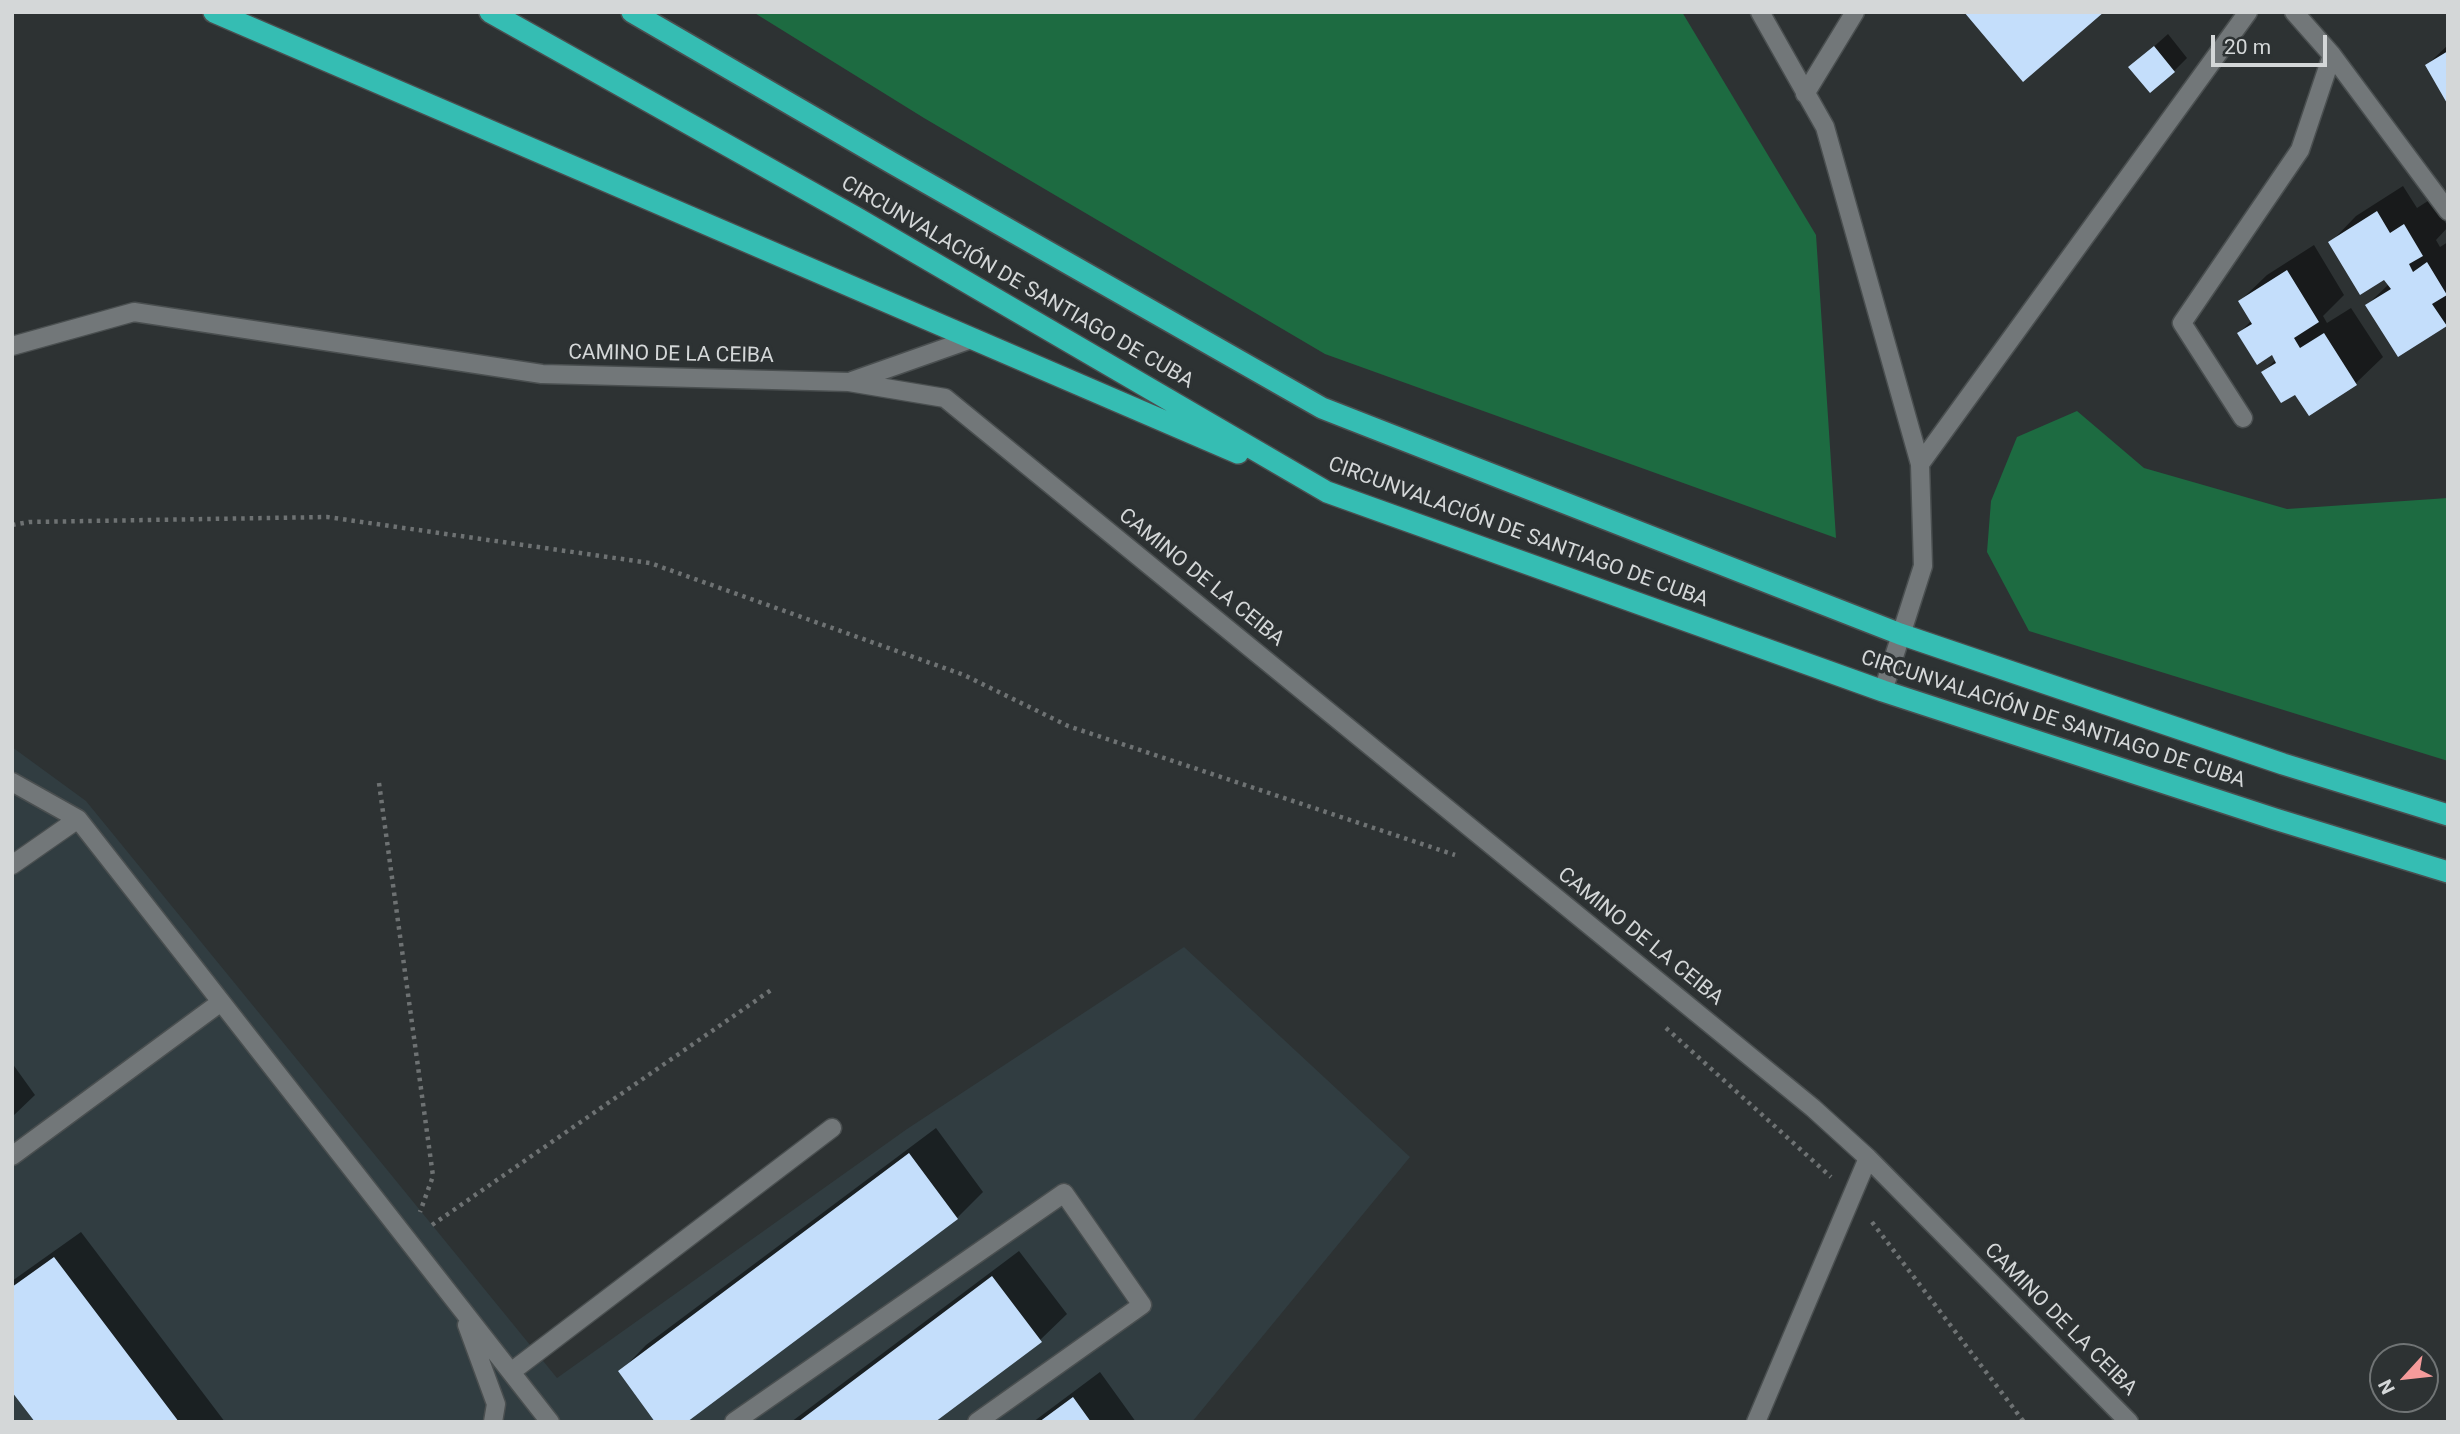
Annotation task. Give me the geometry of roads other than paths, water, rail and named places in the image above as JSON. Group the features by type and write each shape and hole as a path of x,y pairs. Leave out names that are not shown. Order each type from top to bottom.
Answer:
{"highway":[{"path":"215,12 1327,492"},
{"name":"CIRCUNVALACIÓN DE SANTIAGO DE CUBA","path":"490,12 855,217 1327,492 1883,691 2262,815 2448,872"},
{"name":"CIRCUNVALACIÓN DE SANTIAGO DE CUBA","path":"632,12 1322,408 1900,634 2283,764 2448,815"}],"street":[{"path":"1760,12 1825,127 1920,464 1923,566 1883,691"},
{"path":"1805,94 1855,12"},
{"path":"1920,464 2248,12"},
{"path":"2294,12 2332,55 2448,211"},
{"path":"2243,418 2182,323 2300,150 2332,55"},
{"name":"CAMINO DE LA CEIBA","path":"12,346 134,312 542,374 849,382 945,398 1813,1108 1868,1158 2130,1422"},
{"path":"849,382 974,338"},
{"path":"12,782 78,819 550,1422"},
{"path":"12,865 78,819"},
{"path":"12,1156 221,1002"},
{"path":"511,1372 832,1128"},
{"path":"1756,1422 1868,1158"},
{"path":"734,1422 1064,1193 1142,1306 977,1422"},
{"path":"461,1308 496,1404 493,1422"}]}
